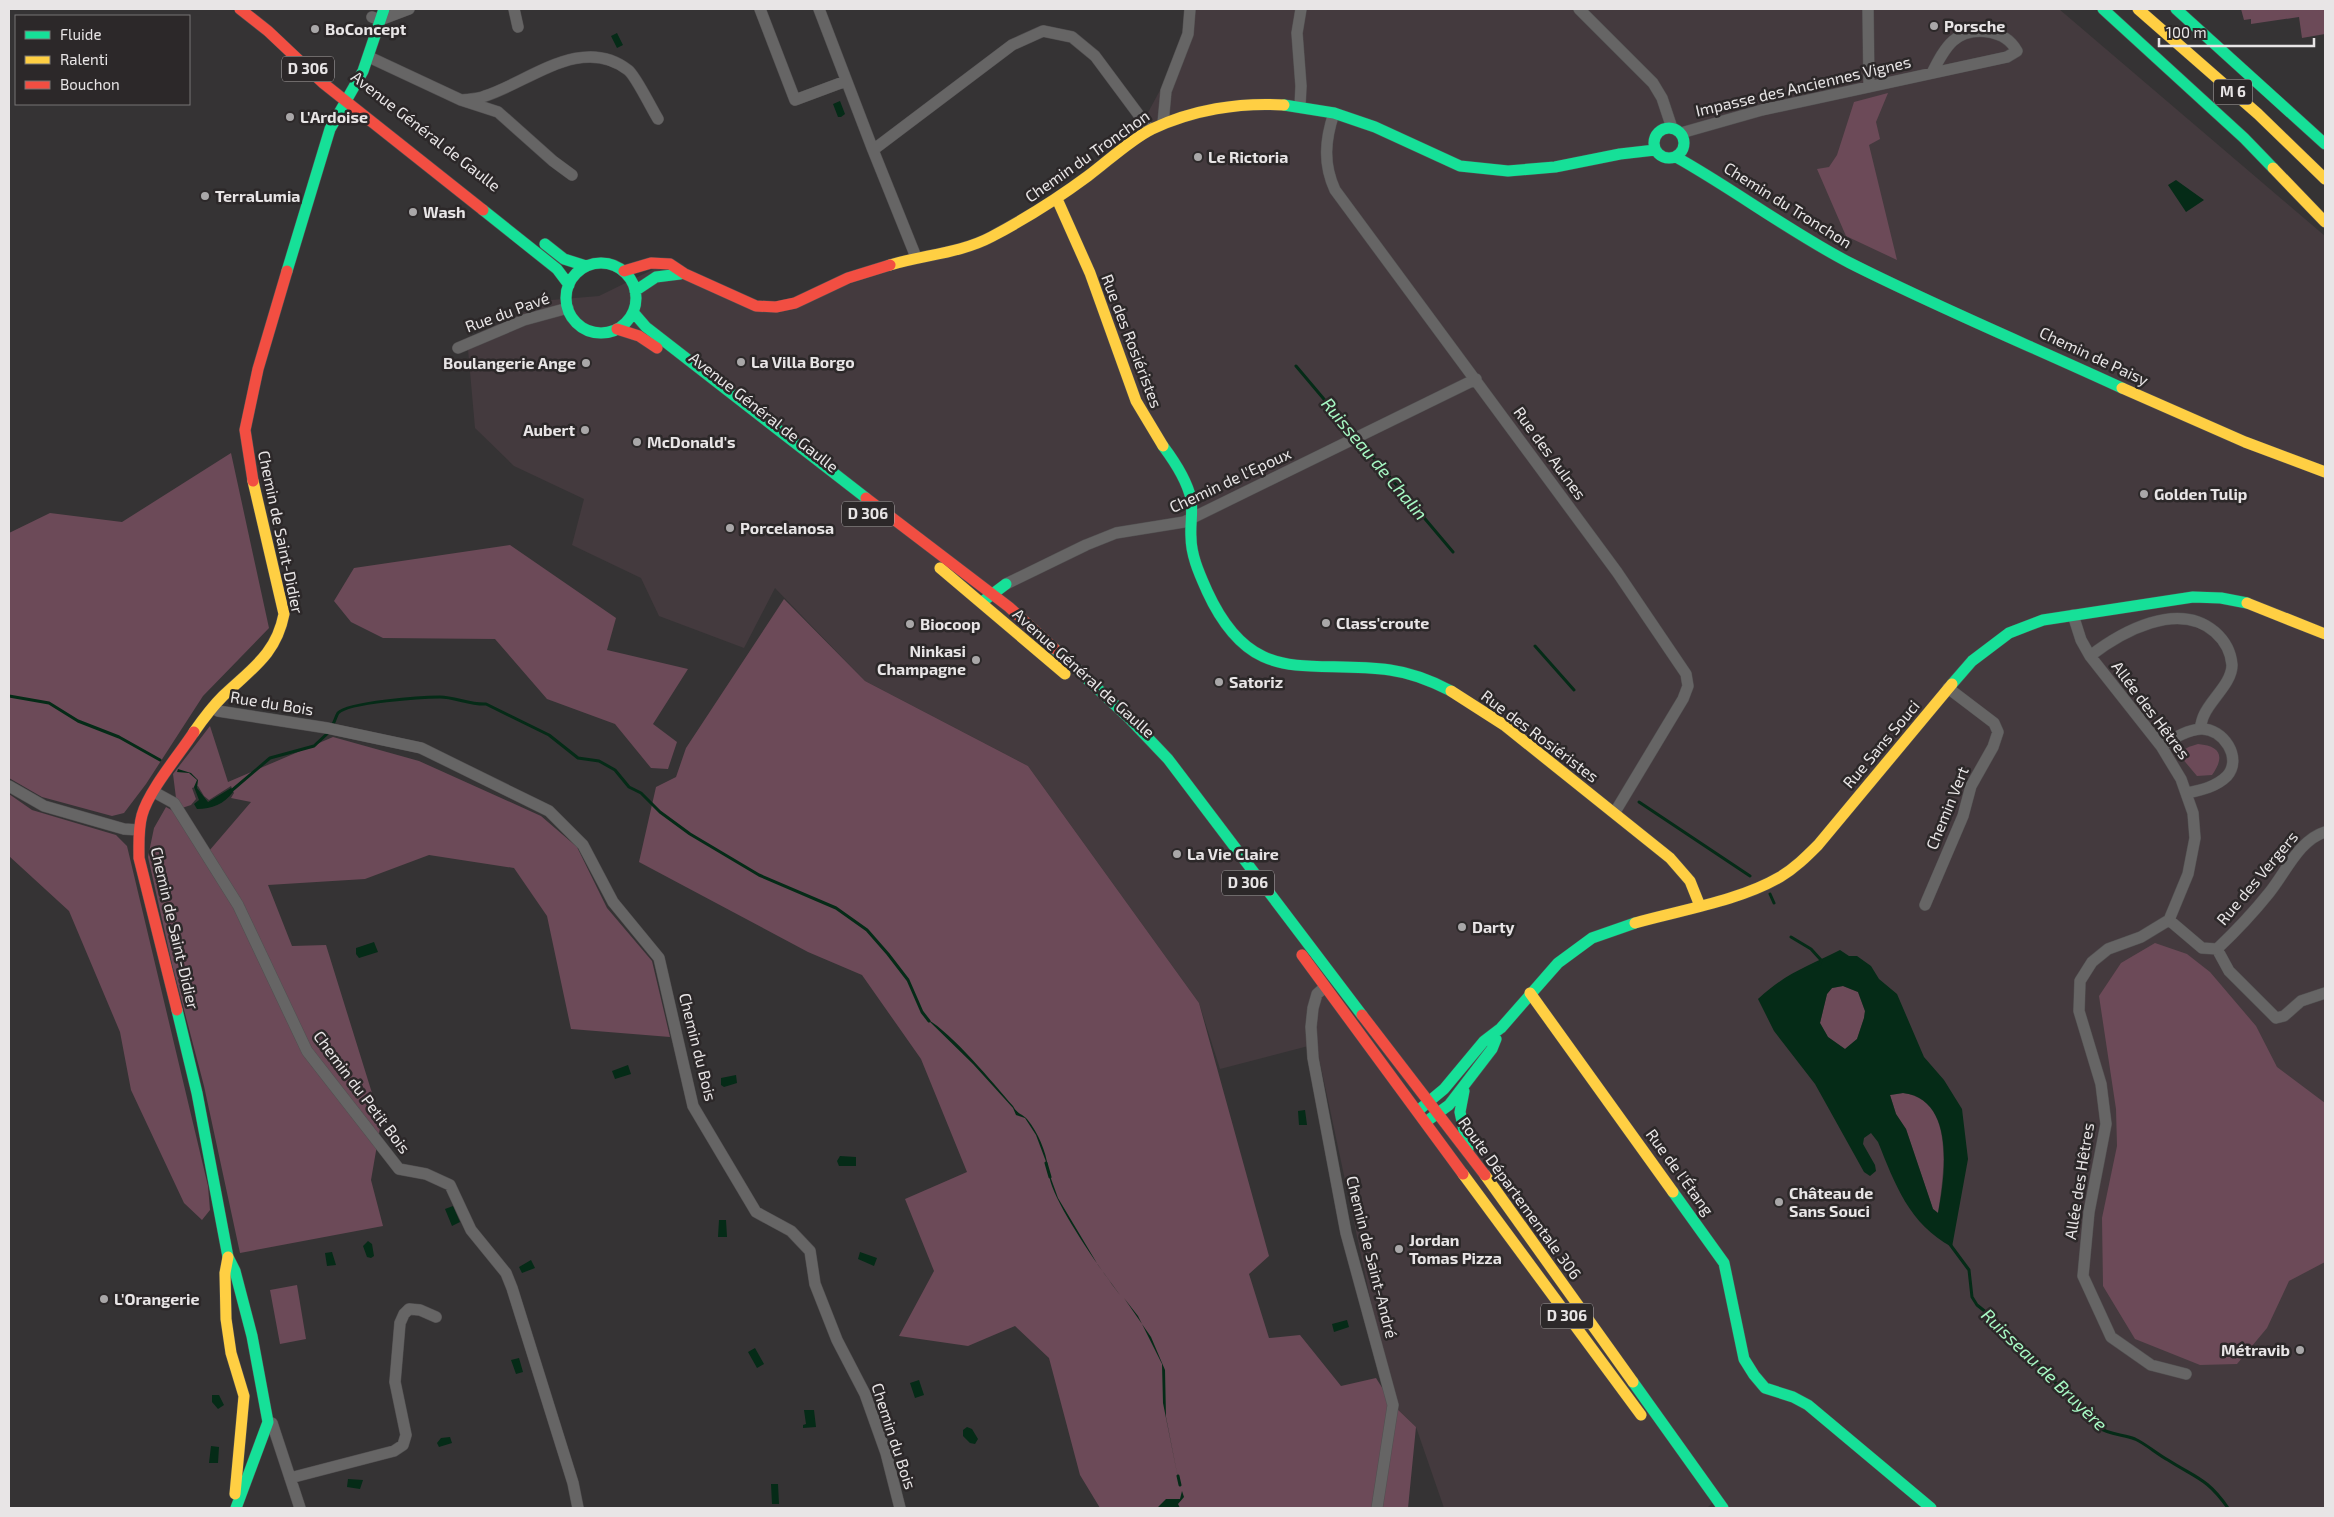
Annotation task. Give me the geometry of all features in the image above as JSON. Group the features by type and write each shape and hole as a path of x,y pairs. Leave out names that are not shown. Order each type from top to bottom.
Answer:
{"main road":[{"name":"D 306","path":"240,9 271,34"},
{"path":"2103,9 2244,138 2325,222"},
{"name":"M 6","path":"2138,9 2258,114 2325,179"},
{"name":"M 6","path":"2176,9 2325,144"},
{"name":"Chemin de Saint-Didier","path":"228,1257 197,1093 140,858 139,830 143,811 154,792 213,707 266,656 277,643 283,630 284,614 248,460 246,430 258,370 324,146 330,129 369,57 379,15"},
{"name":"Avenue Général de Gaulle","path":"271,34 329,76 349,97 363,108 564,259 586,266"},
{"name":"Avenue Général de Gaulle","path":"271,34 323,83 349,97"},
{"name":"Chemin du Tronchon","path":"624,271 651,263 670,264 685,274 756,306 776,308 795,303 848,278 916,257 958,249 989,238 1056,199 1150,130 1190,114 1225,107 1255,104 1300,106 1375,127 1460,166 1508,171 1556,167 1655,145"},
{"name":"Avenue Général de Gaulle","path":"363,108 557,269 569,285"},
{"path":"1672,130 1685,141 1680,154 1663,157 1655,145 1658,132 1672,130"},
{"name":"Chemin du Tronchon","path":"1680,154 1708,175 1801,236 1851,263"},
{"name":"Rue des Rosiéristes","path":"1056,199 1078,247 1141,411 1184,479 1191,496 1191,542 1204,582 1222,617 1240,642 1267,659 1288,665 1393,670 1438,684 1504,725 1590,795 1615,812 1680,868 1690,881 1700,906"},
{"name":"Chemin de Paisy","path":"1851,263 2157,404 2325,472"},
{"path":"606,264 624,271 631,280 635,291 633,312 627,322 618,329 602,333 585,329 578,324 568,308 566,293 573,277 586,266 606,264"},
{"name":"Chemin du Tronchon","path":"635,291 647,280 660,275 685,274"},
{"name":"Avenue Général de Gaulle","path":"633,312 646,326 810,456 992,594 1128,717 1165,756 1335,978"},
{"name":"Avenue Général de Gaulle","path":"618,329 649,342 981,602 1122,726 1191,806 1325,987"},
{"name":"Chemin de l'Epoux","path":"992,594 1006,584"},
{"path":"981,602 992,594"},
{"name":"Rue Sans Souci","path":"1430,1101 1444,1089 1484,1041 1501,1028 1558,963 1592,938 1614,928 1751,891 1780,878 1798,864 1824,838 1972,661 2009,633 2043,620 2073,615 2176,599 2221,598 2252,604 2325,634"},
{"name":"Route Départementale 306","path":"1335,978 1470,1154 1723,1508"},
{"name":"Route Départementale 306","path":"1325,987 1418,1110 1470,1186 1649,1426"},
{"name":"Rue de l'Étang","path":"1530,993 1724,1263 1744,1359 1754,1375 1765,1388 1793,1396 1808,1405 1910,1489 1930,1508"},
{"name":"Rue Sans Souci","path":"1426,1122 1441,1117 1492,1049 1501,1028"},
{"path":"1469,1080 1460,1100 1459,1115 1470,1154"},
{"path":"1418,1110 1430,1101"},
{"path":"228,1257 235,1271 253,1343 268,1422 235,1508"},
{"path":"228,1257 225,1273 226,1319 231,1353 244,1396 235,1508"},
{"path":"1672,1458 1710,1508"}],"street":[{"path":"379,15 410,9"},
{"path":"514,9 518,27"},
{"path":"760,9 795,100 846,80"},
{"path":"819,9 916,257"},
{"path":"1164,123 1166,91 1188,34 1190,9"},
{"path":"1300,106 1301,86 1297,33 1301,9"},
{"path":"1578,9 1653,83 1662,98 1672,130"},
{"path":"1868,9 1869,87"},
{"name":"Impasse des Anciennes Vignes","path":"1672,130 2007,57 2016,50 2011,41 1997,34 1975,30 1959,35 1949,45 1932,73"},
{"path":"873,150 1012,45 1043,31 1072,37 1095,56 1150,130"},
{"path":"369,57 461,100 498,112 553,161 572,175"},
{"path":"461,100 485,96 564,61 584,57 607,58 629,70 658,119"},
{"name":"Rue des Aulnes","path":"1334,114 1326,146 1326,160 1328,176 1335,190 1617,572 1686,674 1688,686 1683,699 1615,812"},
{"name":"Rue du Pavé","path":"458,348 524,320 568,308"},
{"name":"Chemin de l'Epoux","path":"1006,584 1116,533 1177,524 1192,518 1476,379"},
{"name":"Allée des Hêtres","path":"2073,615 2081,640 2090,656 2161,746 2187,793 2193,813 2194,838 2188,874 2169,920 2141,937 2108,949 2092,962 2080,981 2078,1011 2101,1084 2106,1124 2088,1212 2083,1276 2111,1337 2151,1365 2186,1374"},
{"path":"2090,656 2108,643 2145,624 2188,620 2207,625 2222,639 2230,656 2232,667 2218,695 2204,714 2200,729"},
{"name":"Chemin Vert","path":"1925,905 1963,816 1971,786 1993,747 1998,732 1994,723 1948,688"},
{"name":"Rue du Bois","path":"213,707 219,711 327,728"},
{"name":"Chemin du Bois","path":"327,728 421,748 549,811 583,845 612,902 659,958 693,1106 756,1212 791,1231 810,1251 815,1284 837,1340 865,1394 886,1453 900,1508"},
{"path":"2161,746 2187,732 2200,729 2209,730 2220,735 2230,748 2232,768 2226,776 2212,786 2187,793"},
{"path":"9,786 44,806 124,829 139,830"},
{"name":"Chemin du Petit Bois","path":"154,792 174,803 238,905 306,1051 399,1169 426,1174 450,1184 471,1230 506,1273 573,1483 578,1508"},
{"name":"Rue des Vergers","path":"2217,949 2270,892 2306,843 2314,836 2325,832"},
{"path":"2169,920 2202,948 2217,949 2229,971 2276,1018 2284,1016 2301,1001 2325,993"},
{"name":"Chemin de Saint-André","path":"1325,987 1318,994 1313,1008 1311,1027 1313,1058 1346,1233 1393,1405 1377,1508"},
{"path":"290,1478 394,1451 404,1445 406,1435 395,1382 400,1323 404,1314 410,1309 420,1310 436,1317"},
{"path":"268,1422 272,1423 300,1508"}],"shaded area":[{"path":"1194,9 2059,9 2325,236 2325,1508 1723,1508 1716,1499 1707,1508 1444,1508 1416,1427 1393,1405 1316,1044 1220,1069 1199,1003 1028,766 865,681 775,588 744,648 659,616 641,578 572,545 584,499 514,466 475,428 467,338 551,300 599,296 656,268 776,307 993,239 1131,144 1192,31"},
{"path":"2241,9 2325,9 2325,34 2302,38 2299,17 2251,24 2251,19 2244,20"},
{"path":"617,33 623,45 617,48 611,36"},
{"path":"1888,93 1876,122 1880,139 1869,145 1897,260 1846,236 1817,169 1829,167 1837,155 1854,102"},
{"path":"840,101 845,114 838,117 833,104"},
{"path":"2176,180 2204,200 2186,212 2168,185"},
{"path":"231,453 269,628 203,696 146,784 124,813 112,816 42,797 9,778 9,533 50,513 122,522"},
{"path":"510,545 616,618 607,650 688,669 653,724 677,742 668,769 651,768 615,724 547,699 495,639 383,638 351,622 334,601 354,568"},
{"path":"784,599 865,681 1028,766 1199,1003 1269,1256 1249,1274 1269,1338 1300,1335 1341,1386 1376,1378 1393,1405 1416,1427 1408,1508 1100,1508 1080,1475 1049,1358 1015,1326 968,1346 899,1336 934,1271 905,1199 967,1172 921,1059 862,975 808,952 639,862 656,787 676,777 686,748"},
{"path":"210,726 228,782 333,737 419,761 541,816 577,847 607,908 652,961 670,1037 571,1029 547,916 514,868 429,855 365,879 268,885 292,946 326,945 381,1122 371,1180 383,1226 240,1253 204,1086 172,964 148,857 154,828 166,807 175,812 209,851 251,802 231,798 234,793 231,786 209,800 198,786 192,788 196,799 191,805 182,808 176,798 173,774"},
{"path":"2198,744 2212,747 2218,754 2219,763 2212,775 2197,776 2181,757 2185,749"},
{"path":"178,769 191,773 198,780 197,788 208,802 231,788 233,792 226,800 217,805 197,809 194,804 199,800 194,787 197,780 189,773 177,772"},
{"path":"9,794 32,810 116,835 127,846 208,1186 210,1210 202,1220 184,1203 131,1090 120,1032 69,911 9,856"},
{"path":"374,942 378,952 359,958 356,954 356,948"},
{"path":"2155,943 2187,954 2210,972 2256,1026 2277,1067 2325,1103 2325,1262 2289,1281 2267,1328 2237,1364 2200,1365 2135,1339 2103,1286 2102,1218 2117,1146 2116,1109 2099,996 2121,963"},
{"path":"1840,950 1849,956 1857,956 1871,966 1879,979 1897,994 1924,1057 1944,1080 1962,1109 1968,1159 1952,1247 1937,1238 1914,1215 1898,1188 1878,1142 1871,1133 1864,1138 1863,1144 1875,1165 1876,1171 1870,1176 1864,1172 1815,1084 1774,1031 1758,999 1788,976","holes":["1843,986 1858,992 1865,1011 1857,1039 1845,1049 1828,1037 1820,1023 1827,994 1832,988","1903,1093 1920,1098 1932,1109 1939,1124 1943,1142 1944,1161 1938,1213 1933,1209 1906,1129 1896,1114 1890,1095"]},
{"path":"1843,986 1858,992 1865,1011 1857,1039 1845,1049 1828,1037 1820,1023 1827,994 1832,988"},
{"path":"927,1019 960,1047 984,1072 1016,1111 1027,1119 1041,1142 1048,1167 1036,1135 1025,1118 1016,1115 1013,1108 973,1064"},
{"path":"628,1065 631,1074 615,1079 612,1071"},
{"path":"736,1075 737,1083 724,1087 721,1085 721,1078"},
{"path":"1903,1093 1920,1099 1932,1110 1939,1125 1943,1142 1943,1161 1938,1213 1933,1209 1906,1129 1896,1114 1890,1095"},
{"path":"1305,1110 1307,1125 1299,1125 1298,1111"},
{"path":"840,1156 856,1157 856,1166 839,1166 837,1161"},
{"path":"1049,1173 1058,1198 1096,1262 1058,1199 1051,1184"},
{"path":"453,1206 460,1222 452,1226 445,1209"},
{"path":"719,1220 726,1220 727,1237 718,1237"},
{"path":"368,1241 372,1244 374,1256 371,1258 367,1257 363,1246"},
{"path":"332,1252 336,1265 327,1266 325,1253"},
{"path":"860,1252 877,1258 874,1266 858,1259"},
{"path":"531,1260 535,1268 522,1273 519,1267"},
{"path":"297,1285 306,1339 280,1344 270,1290"},
{"path":"1124,1298 1138,1316 1142,1324"},
{"path":"1347,1320 1349,1327 1334,1332 1332,1324"},
{"path":"1142,1324 1151,1337 1165,1370 1166,1417 1178,1478 1163,1403 1162,1364"},
{"path":"755,1348 764,1364 757,1368 748,1352"},
{"path":"519,1358 523,1372 516,1374 511,1360"},
{"path":"919,1380 924,1395 915,1398 910,1383"},
{"path":"212,1395 219,1395 224,1405 218,1409 212,1402"},
{"path":"804,1410 814,1410 816,1427 803,1428 803,1425 806,1424"},
{"path":"967,1427 972,1429 978,1439 975,1444 970,1443 963,1436 963,1430"},
{"path":"450,1437 452,1443 439,1447 437,1443 441,1438"},
{"path":"211,1446 219,1447 218,1463 209,1463"},
{"path":"348,1479 363,1480 360,1489 347,1487"},
{"path":"771,1484 778,1484 779,1504 772,1504"},
{"path":"1182,1491 1184,1497 1178,1504 1180,1508 1157,1508 1166,1499 1180,1499"}],"waterway":[{"name":"Ruisseau de Chalin","path":"1296,366 1453,552"},
{"name":"Ruisseau de Chalin","path":"1535,646 1574,690"},
{"path":"9,696 49,703 78,721 119,737 160,760"},
{"path":"333,724 338,713 356,706 386,701 440,697 486,704 549,735 578,758 599,761 615,770 629,787 641,793 660,812 690,834 759,875 836,908 867,930 908,980 922,1012 929,1021"},
{"path":"230,792 270,758 314,746 329,732"},
{"name":"Ruisseau de Chalin","path":"1639,802 1750,876"},
{"name":"Ruisseau de Chalin","path":"1770,894 1774,903"},
{"name":"Ruisseau de Bruyère","path":"1791,937 1811,949 1821,960 1820,964"},
{"path":"1046,1163 1050,1177"},
{"name":"Ruisseau de Bruyère","path":"1949,1243 1969,1270 1972,1297 1977,1305 1992,1317 1998,1329 2026,1352 2098,1427 2107,1432 2135,1439 2194,1475 2214,1490 2228,1508"},
{"path":"1178,1476 1180,1485"}],"traffic: fast":[{"path":"287,271 330,129 363,71 384,9"},
{"path":"2103,9 2244,138 2273,168"},
{"path":"2176,9 2325,144"},
{"path":"1284,105 1334,113 1375,127 1460,166 1508,171 1555,167 1620,154 1655,150"},
{"path":"1669,128 1680,132 1684,143 1680,154 1669,158 1658,154 1654,143 1658,132 1669,128"},
{"path":"1676,157 1806,238 1850,263 2122,388"},
{"path":"483,210 557,269 569,285"},
{"path":"545,244 564,259 586,266"},
{"path":"601,263 614,266 626,273 633,285 636,298 633,311 626,323 614,330 601,333 588,330 576,323 569,311 566,298 569,285 576,273 588,266 601,263"},
{"path":"635,291 656,277 680,274"},
{"path":"633,312 646,327 866,498"},
{"path":"1163,446 1187,485 1192,504 1191,544 1199,572 1224,622 1243,643 1262,656 1284,663 1398,671 1422,678 1451,691"},
{"path":"982,602 1006,584"},
{"path":"1952,684 1972,661 2009,633 2043,620 2193,597 2221,598 2247,603"},
{"path":"1055,649 1128,717 1168,759 1362,1015"},
{"path":"1420,1109 1444,1089 1484,1041 1501,1028 1558,963 1592,938 1635,923"},
{"path":"177,1010 197,1093 228,1257 235,1271 252,1336 268,1422 236,1508"},
{"path":"1427,1121 1449,1105 1492,1049 1496,1039"},
{"path":"1464,1091 1460,1112 1468,1149"},
{"path":"1673,1192 1724,1263 1744,1359 1754,1375 1765,1388 1793,1397 1808,1405 1931,1508"},
{"path":"1633,1382 1723,1508"}],"traffic: slow":[{"path":"2138,9 2258,114 2325,179"},
{"path":"890,265 967,247 991,237 1065,193 1127,145 1167,122 1199,112 1233,106 1284,105"},
{"path":"2273,168 2325,222"},
{"path":"1057,199 1090,273 1136,401 1163,446"},
{"path":"2122,388 2245,442 2325,472"},
{"path":"194,732 219,700 269,651 280,628 284,614 253,481"},
{"path":"940,568 1065,674"},
{"path":"2247,603 2325,634"},
{"path":"1635,923 1728,899 1764,885 1791,870 1818,845 1952,684"},
{"path":"1451,691 1504,725 1670,858 1690,881 1700,906"},
{"path":"1530,993 1673,1192"},
{"path":"1463,1174 1641,1415"},
{"path":"1485,1175 1633,1382"},
{"path":"228,1257 225,1273 226,1319 231,1353 244,1396 235,1494"}],"traffic: jam":[{"path":"240,9 268,31 323,83 483,210"},
{"path":"624,271 651,263 670,264 685,274 756,306 776,307 795,303 848,278 890,265"},
{"path":"253,481 245,430 258,369 287,271"},
{"path":"617,329 639,336 657,348"},
{"path":"866,498 1009,607 1055,649"},
{"path":"177,1010 139,858 139,831 142,815 151,795 194,732"},
{"path":"1302,955 1463,1174"},
{"path":"1362,1015 1485,1175"}],"place":[{"name":"Porsche","path":"1934,26"},
{"name":"BoConcept","path":"315,29"},
{"name":"L'Ardoise","path":"290,117"},
{"name":"Le Rictoria","path":"1198,157"},
{"name":"TerraLumia","path":"205,196"},
{"name":"Wash","path":"413,212"},
{"name":"La Villa Borgo","path":"741,362"},
{"name":"Boulangerie Ange","path":"586,363"},
{"name":"Aubert","path":"585,430"},
{"name":"McDonald's","path":"637,442"},
{"name":"Golden Tulip","path":"2144,494"},
{"name":"Porcelanosa","path":"730,528"},
{"name":"Class'croute","path":"1326,623"},
{"name":"Biocoop","path":"910,624"},
{"name":"Ninkasi Champagne","path":"976,660"},
{"name":"Satoriz","path":"1219,682"},
{"name":"La Vie Claire","path":"1177,854"},
{"name":"Darty","path":"1462,927"},
{"name":"Château de Sans Souci","path":"1779,1202"},
{"name":"Jordan Tomas Pizza","path":"1399,1249"},
{"name":"L'Orangerie","path":"104,1299"},
{"name":"Métravib","path":"2300,1350"}]}
